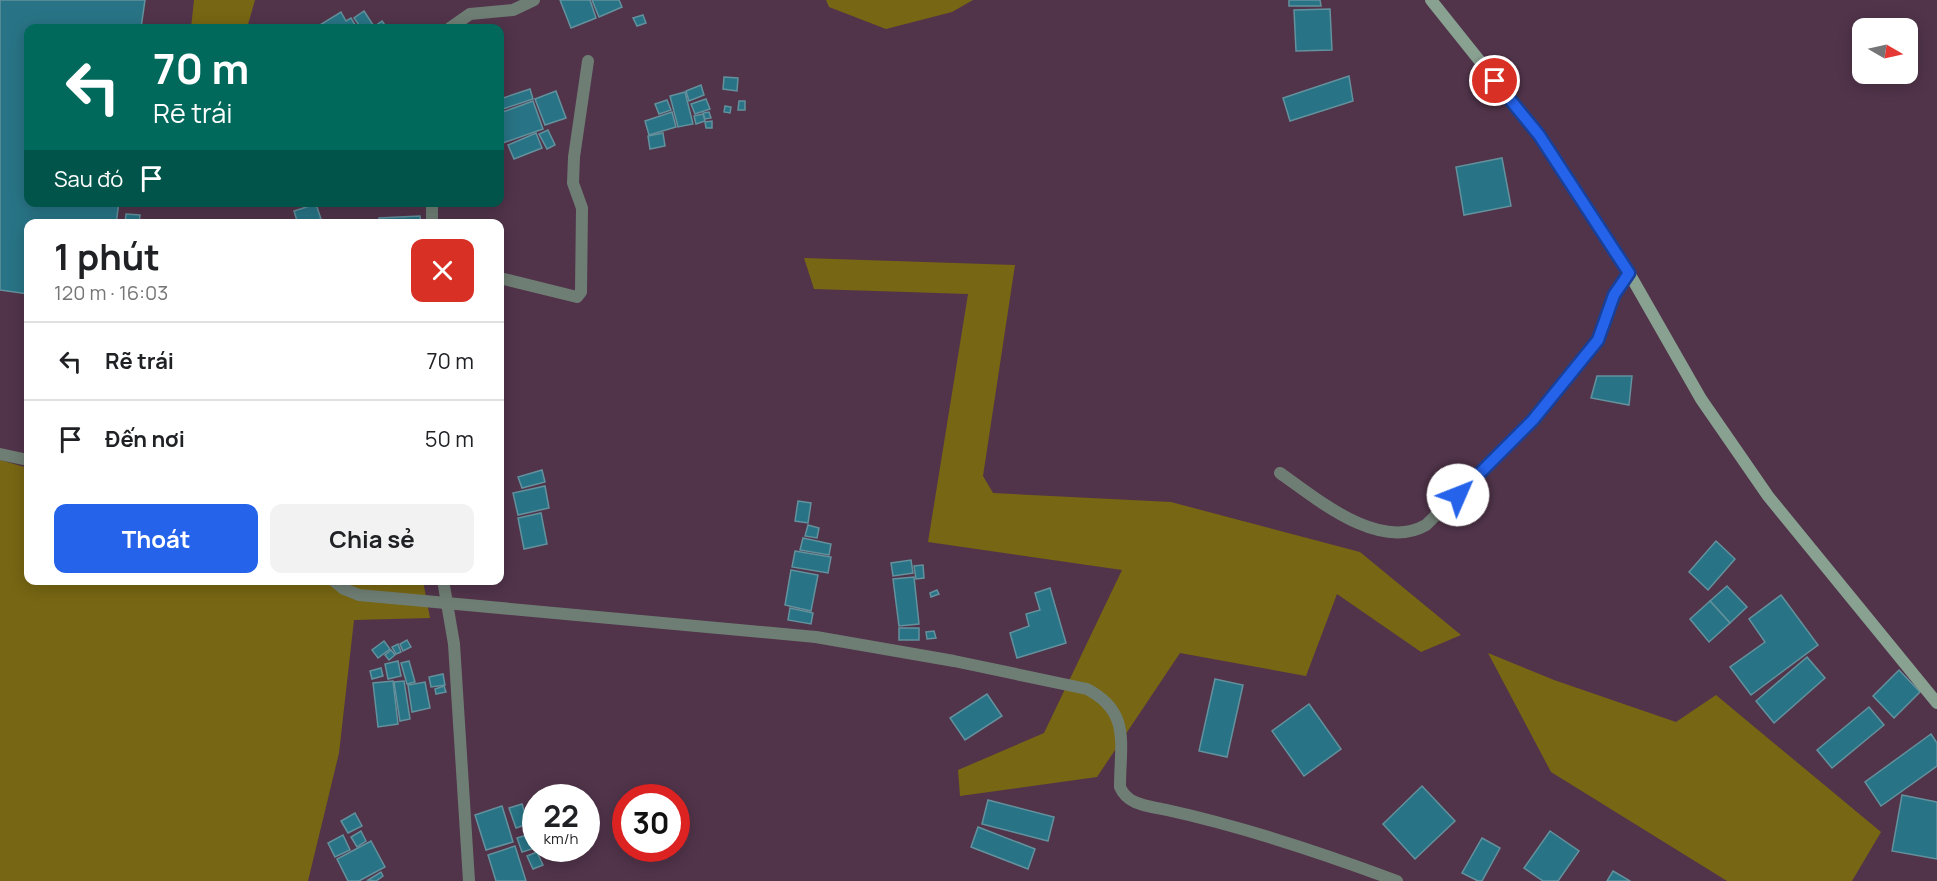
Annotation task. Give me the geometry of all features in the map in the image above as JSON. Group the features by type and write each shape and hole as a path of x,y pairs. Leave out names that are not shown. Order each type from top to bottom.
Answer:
{"street":[{"path":"456,24 470,14 513,10 534,0"},
{"path":"1431,0 1539,135 1629,273 1701,399 1768,496 1937,703"},
{"path":"504,279 577,297 581,292 582,208 573,183 574,157 588,61"},
{"path":"1280,472 1317,499 1356,522 1386,532 1416,531 1426,525 1458,495 1533,420 1598,340 1614,295 1629,273"},
{"path":"0,454 24,459"},
{"path":"339,585 359,595 448,605 816,637 954,661 1087,689 1101,696 1118,718 1120,787 1123,793 1136,803 1215,820 1340,860 1396,881"},
{"path":"443,585 454,644 469,881"}],"shaded area":[{"path":"194,0 255,0 248,24 191,24"},
{"path":"826,0 973,0 952,12 886,29 829,7"},
{"path":"804,258 1015,265 983,476 993,493 1171,502 1360,552 1461,635 1421,652 1337,594 1306,676 1180,653 1097,777 960,796 958,770 1044,733 1122,570 928,542 968,294 814,289"},
{"path":"0,460 24,467 24,585 424,585 430,618 354,620 339,753 308,881 0,881"},
{"path":"1488,653 1554,680 1676,722 1716,695 1881,832 1852,881 1727,881 1551,772"}],"building":[{"path":"0,0 145,0 142,24 24,24 24,207 118,207 117,219 24,219 24,293 0,290"},
{"path":"560,0 590,0 596,18 571,28"},
{"path":"592,0 619,0 622,7 599,17"},
{"path":"1289,0 1320,0 1321,6 1289,6"},
{"path":"1330,9 1332,50 1296,51 1294,10"},
{"path":"364,11 372,24 358,24 354,18"},
{"path":"341,12 346,21 351,18 355,24 322,24"},
{"path":"643,15 646,23 637,26 633,18"},
{"path":"1349,76 1353,101 1290,121 1283,98"},
{"path":"724,77 738,78 737,91 723,89"},
{"path":"701,85 704,95 689,101 686,91"},
{"path":"530,89 533,99 504,109 504,98"},
{"path":"556,91 566,118 545,125 535,99"},
{"path":"685,92 693,124 678,127 670,96"},
{"path":"706,99 710,109 695,114 691,104"},
{"path":"667,100 671,110 659,114 655,104"},
{"path":"533,101 543,129 504,143 504,112"},
{"path":"739,101 745,101 745,110 738,110"},
{"path":"725,106 731,107 730,113 724,112"},
{"path":"672,112 676,127 649,135 645,121"},
{"path":"709,112 711,118 705,119 703,113"},
{"path":"703,114 705,121 696,124 694,116"},
{"path":"712,121 712,128 706,128 705,122"},
{"path":"548,130 555,145 547,149 539,134"},
{"path":"536,133 542,148 514,159 508,145"},
{"path":"663,133 665,146 650,149 648,136"},
{"path":"1502,158 1511,206 1464,215 1456,167"},
{"path":"317,207 321,219 296,219 294,211"},
{"path":"126,214 140,215 140,219 126,219"},
{"path":"420,216 420,219 379,219"},
{"path":"1597,376 1632,376 1629,405 1591,398"},
{"path":"542,470 545,482 522,488 518,477"},
{"path":"545,486 549,508 518,515 513,493"},
{"path":"798,501 811,503 808,523 795,521"},
{"path":"541,513 547,544 524,549 518,518"},
{"path":"808,525 819,528 817,538 805,536"},
{"path":"803,538 831,544 829,555 800,550"},
{"path":"1716,541 1735,559 1708,590 1689,572"},
{"path":"795,551 831,557 828,573 792,567"},
{"path":"911,560 913,573 893,576 891,563"},
{"path":"923,565 924,578 916,579 914,566"},
{"path":"791,570 818,575 811,611 785,605"},
{"path":"914,577 919,624 899,626 893,579"},
{"path":"1727,586 1747,607 1730,623 1710,601"},
{"path":"1050,588 1066,643 1017,658 1010,633 1029,626 1026,614 1040,610 1035,593"},
{"path":"937,590 939,594 931,597 930,593"},
{"path":"1781,595 1818,645 1751,695 1730,667 1765,642 1749,619"},
{"path":"1710,601 1730,623 1709,642 1690,619"},
{"path":"790,608 813,613 811,624 788,620"},
{"path":"899,628 919,628 919,640 899,640"},
{"path":"934,631 936,638 927,639 926,632"},
{"path":"407,640 411,647 403,651 400,644"},
{"path":"384,641 390,649 378,658 372,650"},
{"path":"398,644 401,652 396,654 392,647"},
{"path":"391,650 395,655 389,660 385,655"},
{"path":"1807,657 1825,678 1774,723 1756,701"},
{"path":"398,661 401,676 388,679 385,664"},
{"path":"409,661 415,682 407,684 401,663"},
{"path":"381,668 383,676 372,679 370,671"},
{"path":"1899,670 1920,692 1894,718 1873,696"},
{"path":"443,674 445,685 431,687 429,677"},
{"path":"1215,679 1243,685 1227,757 1199,751"},
{"path":"393,681 398,724 378,727 373,683"},
{"path":"404,681 410,719 400,721 394,682"},
{"path":"425,682 430,708 412,712 408,685"},
{"path":"444,686 446,692 436,694 435,689"},
{"path":"987,694 1002,716 965,740 950,718"},
{"path":"1309,704 1341,749 1304,776 1272,731"},
{"path":"1869,707 1884,725 1832,768 1817,750"},
{"path":"1931,734 1937,743 1937,766 1881,806 1865,782"},
{"path":"1422,786 1455,821 1415,859 1383,824"},
{"path":"1902,795 1937,802 1937,859 1892,851"},
{"path":"988,800 1054,817 1048,841 982,824"},
{"path":"522,804 522,826 516,828 509,808"},
{"path":"502,806 513,842 486,850 475,815"},
{"path":"355,813 362,826 348,833 341,821"},
{"path":"978,827 1035,849 1028,869 971,847"},
{"path":"361,831 366,841 357,847 351,837"},
{"path":"1550,831 1579,851 1558,881 1543,881 1524,868"},
{"path":"343,835 350,850 335,857 328,843"},
{"path":"522,836 522,852 517,838"},
{"path":"1482,838 1500,848 1482,881 1478,881 1462,873"},
{"path":"371,841 385,867 359,881 348,881 337,859"},
{"path":"515,846 526,881 496,881 488,855"},
{"path":"530,862 542,862 543,865 533,869"},
{"path":"1613,871 1630,881 1607,881"},
{"path":"381,872 383,876 376,881 368,880"}],"route":[{"path":"1458,495 1533,420 1598,340 1614,295 1629,273 1539,135 1495,81"}]}
